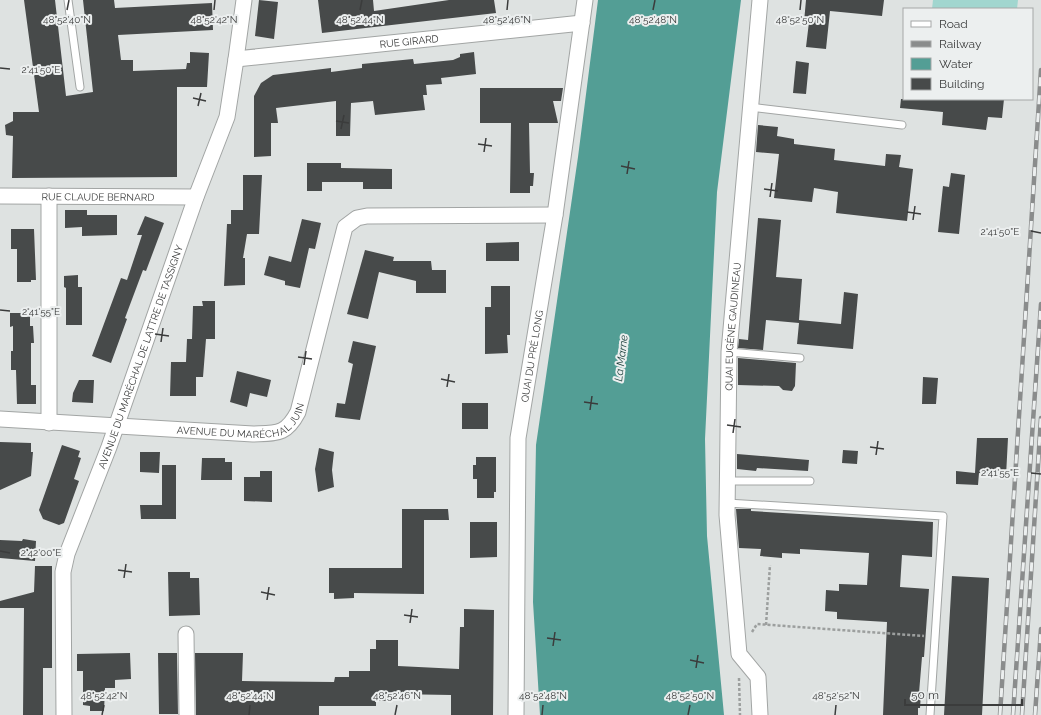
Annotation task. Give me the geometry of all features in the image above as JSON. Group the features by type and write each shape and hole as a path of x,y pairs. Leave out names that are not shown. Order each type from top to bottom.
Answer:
{"street":[{"name":"AVENUE DU MARÉCHAL DE LATTRE DE TASSIGNY","path":"64,715 63,572 66,560 116,426 196,197 226,117 244,0"},
{"name":"QUAI DU PRÉ LONG","path":"516,715 518,438 555,215 585,0"},
{"name":"QUAI EUGÈNE GAUDINEAU","path":"739,654 727,503 729,352 760,0"},
{"name":"RUE GIRARD","path":"236,59 582,23"},
{"name":"RUE CLAUDE BERNARD","path":"0,196 196,197"},
{"path":"49,196 49,423"},
{"name":"AVENUE DU MARÉCHAL JUIN","path":"0,419 253,434 280,433 292,425 298,412 345,227 357,218 367,216 555,215"},
{"path":"186,634 187,715"},
{"path":"739,654 758,677 760,715"}],"lane":[{"path":"68,0 80,87"},
{"path":"750,107 902,125"},
{"path":"729,352 800,358"},
{"path":"727,481 810,481"},
{"path":"727,503 943,516 930,715"}],"path":[{"path":"766,624 770,565"},
{"path":"740,715 739,654 757,624 935,637"}],"shaded area":[{"path":"933,0 1018,0 1017,8 932,8"}],"water":[{"name":"La Marne","path":"598,0 741,0 717,192 705,439 707,536 724,715 540,715 533,602 536,445 578,157"}],"building":[{"path":"24,0 55,0 66,96 93,92 83,0 114,0 115,8 212,3 213,30 118,35 121,60 133,60 133,71 186,69 187,63 190,63 190,52 209,53 207,87 177,87 177,177 12,178 13,136 6,135 5,125 13,121 13,112 39,112"},
{"path":"259,0 278,2 274,39 255,36"},
{"path":"318,0 373,0 374,11 449,0 494,0 496,13 322,33"},
{"path":"806,0 884,0 882,16 830,11 826,49 806,47 809,22 804,22"},
{"path":"474,52 476,74 441,78 442,84 426,85 427,95 423,95 425,110 375,115 373,101 351,103 350,136 336,136 336,101 276,108 278,123 271,123 271,156 254,157 254,96 261,83 273,75 331,68 331,72 362,68 362,64 413,59 414,64 453,60 460,57 460,54"},
{"path":"796,61 809,63 806,94 793,93"},
{"path":"480,88 563,88 561,101 553,101 558,123 529,123 530,173 534,173 533,186 530,186 530,193 510,193 511,123 480,123"},
{"path":"901,99 1004,100 1002,118 988,117 986,130 942,125 943,112 900,108"},
{"path":"758,125 778,127 777,136 794,139 794,144 835,149 834,160 885,166 886,154 901,155 899,167 913,169 907,221 836,213 838,192 814,188 812,202 774,198 779,154 756,152"},
{"path":"307,163 341,163 341,168 392,169 392,189 363,189 363,182 322,182 322,191 307,191"},
{"path":"951,173 965,175 959,234 938,232 943,186 949,187"},
{"path":"243,175 262,175 259,234 247,234 243,258 245,258 245,285 224,286 227,224 231,224 231,210 243,210"},
{"path":"65,210 87,210 87,215 117,215 117,235 82,236 82,227 65,228"},
{"path":"145,216 164,223 146,271 143,270 125,318 127,319 111,363 92,356 121,278 127,280 142,235 137,235"},
{"path":"758,218 781,220 776,277 802,279 799,320 841,324 844,292 858,294 853,349 797,344 799,323 766,320 763,350 738,348 739,339 748,340"},
{"path":"302,219 321,223 315,249 309,248 300,288 285,285 285,281 264,275 269,256 291,262"},
{"path":"11,229 34,229 36,280 31,280 31,282 17,282 17,249 11,249"},
{"path":"519,242 519,261 486,261 486,243"},
{"path":"365,250 394,257 393,261 431,261 432,270 446,270 446,293 416,293 416,281 379,272 368,319 347,314"},
{"path":"78,275 78,287 82,287 82,325 66,325 66,288 64,287 64,276"},
{"path":"491,286 510,286 510,335 507,335 508,353 485,354 485,307 491,307"},
{"path":"202,301 215,301 215,339 206,339 203,377 196,377 196,396 170,396 171,362 186,362 187,339 192,339 193,306 203,306"},
{"path":"10,313 30,313 30,326 33,326 34,343 31,343 31,385 36,385 36,404 17,404 16,370 11,370 13,326 10,327"},
{"path":"353,341 376,346 360,420 335,417 337,403 345,404 353,364 348,362"},
{"path":"738,358 796,363 795,386 792,391 783,390 779,386 738,385"},
{"path":"237,371 271,380 267,397 250,393 247,407 230,402"},
{"path":"923,377 938,378 936,404 922,404"},
{"path":"79,380 94,380 93,403 72,402 73,393"},
{"path":"462,403 488,403 488,429 462,429"},
{"path":"977,438 1008,438 1006,476 979,473 978,485 956,484 956,471 975,473"},
{"path":"0,442 31,443 31,452 33,452 31,476 0,490"},
{"path":"62,445 80,451 78,457 81,458 74,479 79,481 64,523 59,525 43,519 39,510"},
{"path":"319,448 334,452 332,470 334,487 318,492 315,469"},
{"path":"843,450 858,451 857,464 842,463"},
{"path":"140,452 160,452 159,473 140,472"},
{"path":"737,454 809,460 808,471 757,468 756,471 737,469"},
{"path":"476,457 496,457 496,492 494,492 494,498 477,498 477,479 473,479 473,465 476,465"},
{"path":"202,458 225,458 225,462 232,462 232,480 201,480"},
{"path":"162,465 176,465 176,519 141,519 140,505 162,505"},
{"path":"260,471 272,471 272,502 244,501 244,477 260,477"},
{"path":"402,509 448,509 449,520 424,520 424,594 354,593 354,598 334,599 334,593 329,593 329,568 402,568"},
{"path":"736,509 933,522 932,557 902,555 900,587 929,589 924,657 922,657 919,693 921,693 920,708 918,708 918,715 883,715 887,622 837,619 837,612 825,611 826,590 839,591 839,584 867,585 869,553 800,549 800,554 782,553 782,558 760,556 761,549 739,548"},
{"path":"470,522 497,522 497,557 470,558"},
{"path":"23,539 36,541 35,561 0,558 0,540 22,541"},
{"path":"35,566 52,566 52,668 43,668 43,715 23,715 24,608 0,608 0,601 34,592"},
{"path":"168,572 190,572 190,578 199,578 200,615 169,616"},
{"path":"952,576 989,578 982,715 944,715"},
{"path":"464,609 494,610 493,715 451,715 451,695 393,694 393,701 376,701 376,706 319,706 319,715 196,715 195,653 243,653 242,681 334,682 335,677 349,677 349,671 370,671 370,649 376,649 376,640 398,640 398,666 459,669 460,627 464,627"},
{"path":"130,653 131,679 115,680 115,688 105,688 104,711 90,711 90,706 83,705 83,671 77,671 77,654"},
{"path":"158,653 177,653 178,714 159,714"}],"railway":[{"path":"1000,715 1041,70"},
{"path":"1013,715 1041,304"},
{"path":"1022,715 1041,418"},
{"path":"1035,715 1041,629"}]}
